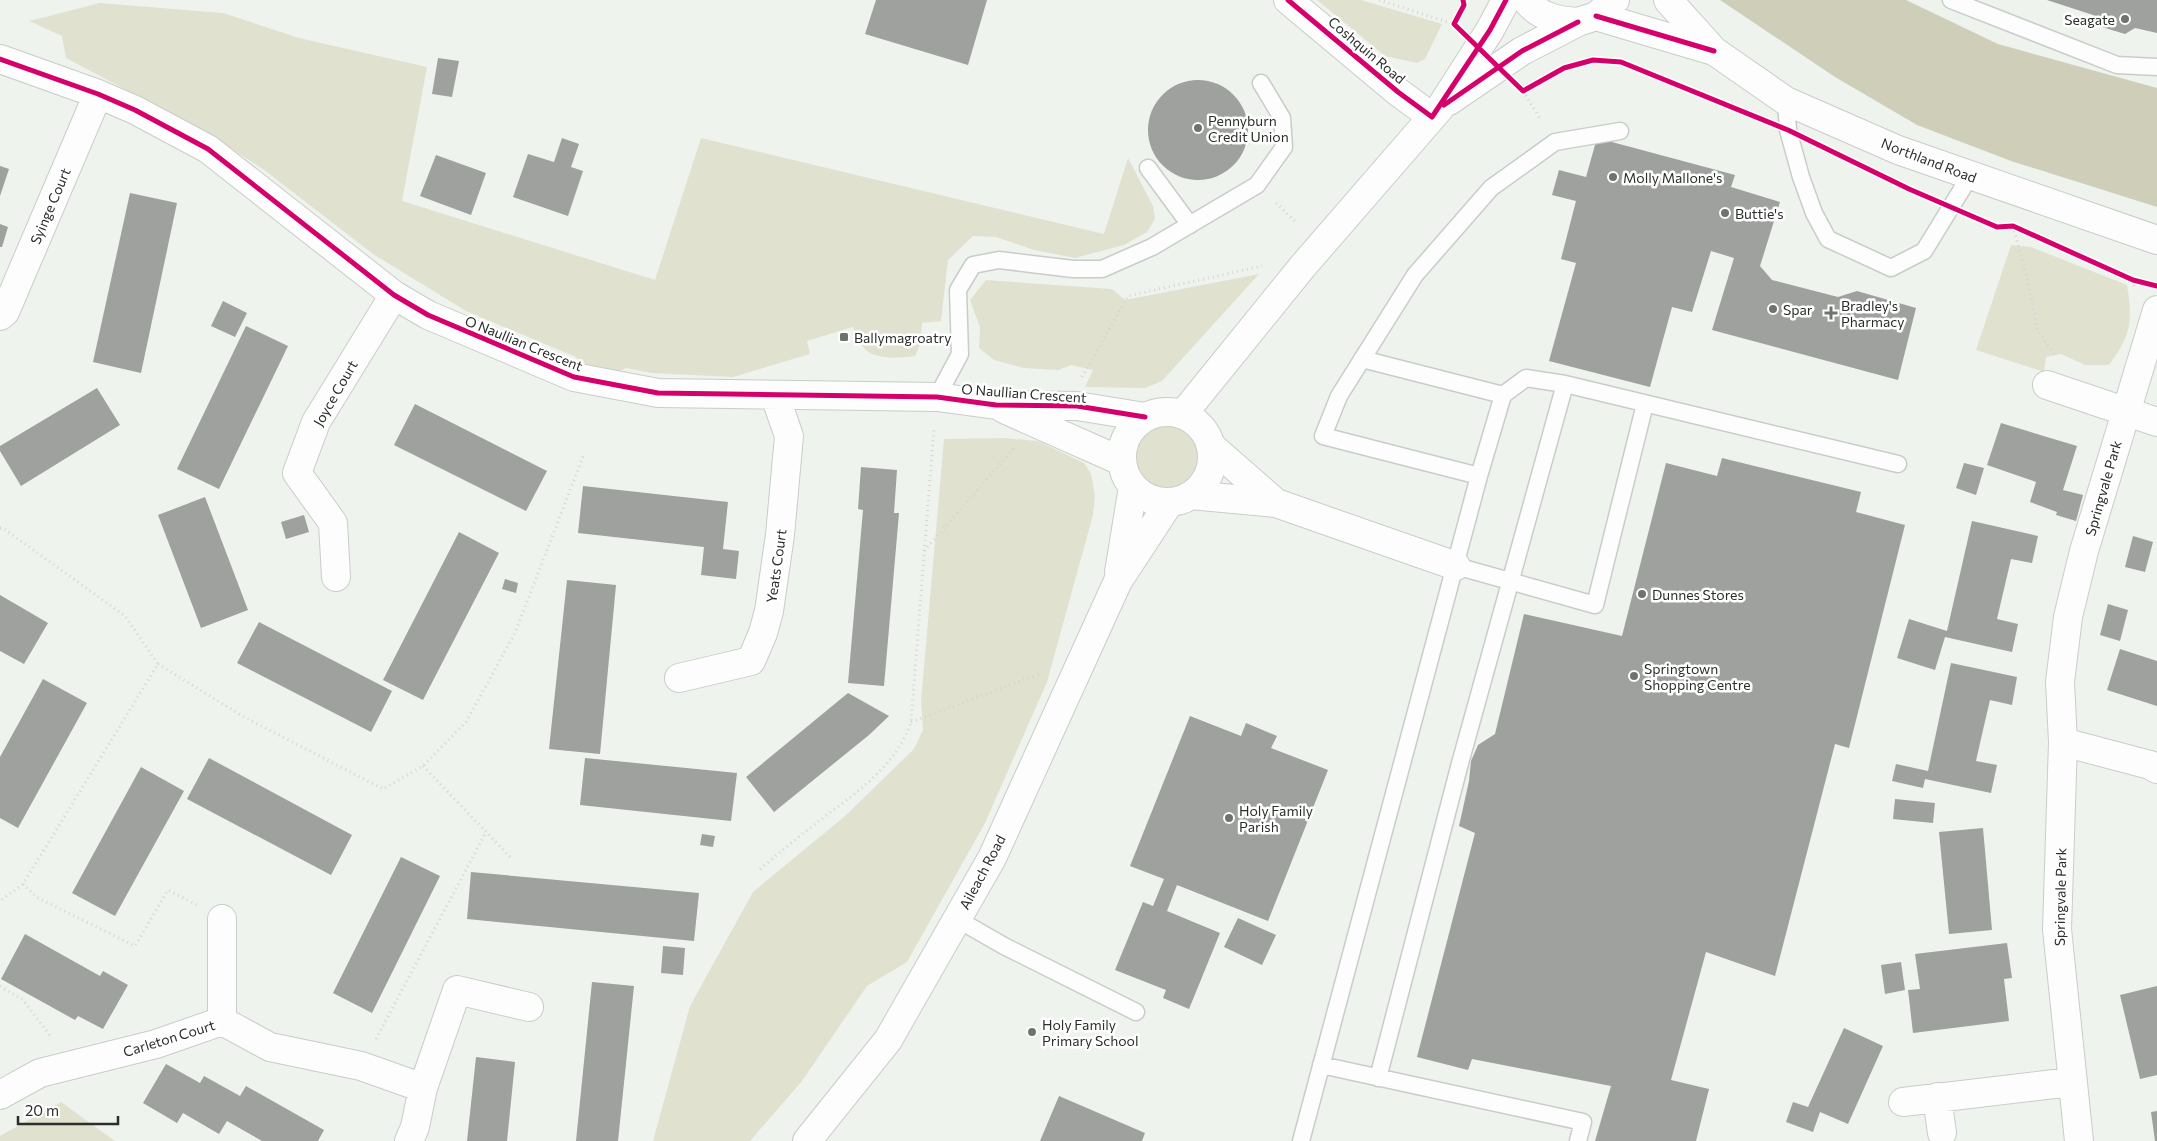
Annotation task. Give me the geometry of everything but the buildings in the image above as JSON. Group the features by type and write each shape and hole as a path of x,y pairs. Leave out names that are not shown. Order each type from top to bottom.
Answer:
{"street":[{"name":"Coshquin Road","path":"1288,0 1436,112"},
{"path":"1183,414 1303,266 1436,112 1490,30 1506,0"},
{"name":"Northland Road","path":"1526,0 1543,15 1559,21 1596,13 1714,51"},
{"name":"Northland Road","path":"1668,0 1714,51 1786,100 1898,150 2157,240"},
{"path":"1436,112 1522,51 1596,13"},
{"name":"O Naullian Crescent","path":"0,59 98,94 135,110 208,149 394,295 428,315 574,377 658,393 937,397 996,405 1077,406 1145,417"},
{"name":"Syinge Court","path":"0,316 5,312 98,94"},
{"name":"Joyce Court","path":"336,577 333,523 297,473 316,422 394,295"},
{"name":"Springvale Park","path":"2079,1141 2057,928 2063,742 2060,682 2068,617 2084,551 2125,411 2147,304"},
{"path":"2047,385 2157,422"},
{"name":"Yeats Court","path":"680,678 751,661 764,634 780,535 789,436 775,396"},
{"name":"O Naullian Crescent","path":"996,405 1121,461"},
{"path":"1276,502 1211,446 1201,427 1183,414 1170,411 1157,412 1145,417 1131,428 1126,436 1121,452 1123,471 1133,487 1149,499 1276,502 1456,566"},
{"path":"1180,499 1205,482 1209,474 1212,456 1211,446"},
{"name":"Aileach Road","path":"1118,580 1133,487"},
{"name":"Aileach Road","path":"807,1141 888,1040 992,858 1118,580 1180,499"},
{"path":"2063,742 2150,765 2157,769"},
{"path":"222,919 222,1021"},
{"path":"409,1141 415,1127 423,1088 457,990 529,1007"},
{"name":"Carleton Court","path":"0,1095 40,1073 156,1044 222,1021 270,1048 361,1066 423,1088"},
{"path":"1903,1102 2072,1082"},
{"path":"1938,1097 1942,1133"}],"lane":[{"path":"1952,0 2117,65 2157,67"},
{"path":"937,397 960,354 958,290 972,265 999,260 1073,269 1102,269 1152,247 1257,185 1284,147 1282,118 1261,83"},
{"path":"1786,100 1788,130 1800,177 1814,213 1828,239 1892,268 1924,251 1953,207 1970,176"},
{"path":"1478,476 1323,436 1339,396 1415,275 1491,188 1555,142 1620,131"},
{"path":"1148,168 1190,225"},
{"path":"1362,359 1503,395"},
{"path":"1300,1141 1456,566 1478,476 1503,395 1526,378 1565,384 1898,464"},
{"path":"1378,1078 1510,582 1565,384"},
{"path":"1456,566 1594,605 1645,404"},
{"path":"957,919 1004,946 1136,1012"},
{"path":"1321,1065 1583,1122 1578,1141"}],"path":[{"path":"1379,0 1454,24"},
{"path":"1523,91 1555,142"},
{"path":"2013,226 2026,274 2038,332 2049,350 2056,356"},
{"path":"1077,406 1082,375 1128,296 1262,266 1303,266"},
{"path":"2133,280 2147,304"},
{"path":"760,869 811,828 862,791 904,742 911,722 937,397"},
{"path":"924,551 1035,424"},
{"path":"0,528 3,528 125,616 158,664 244,717 383,789 423,766 466,722 515,633 584,454"},
{"path":"0,901 23,884 158,664"},
{"path":"911,722 1051,670 1073,680"},
{"path":"423,766 511,858"},
{"path":"361,1066 486,832"},
{"path":"23,884 36,897 135,946 168,890 222,919"},
{"path":"0,986 23,1000 73,1065"}],"green space":[{"path":"1317,0 1361,0 1442,24 1425,59 1417,63 1385,56"},
{"path":"1720,0 1906,0 1998,44 2157,88 2157,207 2011,161 1917,125 1835,77"},
{"path":"100,3 223,13 299,38 427,67 402,201 655,280 701,138 1104,234 1128,158 1153,206 1155,219 1147,232 1124,245 1075,258 1034,250 996,237 973,236 948,260 941,321 922,323 920,345 915,356 882,357 869,353 861,344 853,327 807,341 810,354 733,377 651,373 626,368 611,376 584,367 576,357 466,311 373,254 263,169 202,130 66,58 62,36 29,21"},
{"path":"2011,245 2031,247 2127,285 2130,309 2128,328 2122,345 2109,365 2085,365 2061,354 2046,357 2044,372 1976,350"},
{"path":"1259,274 1162,381 1145,388 1085,387 1093,370 1071,365 1058,370 1024,368 994,360 979,348 980,327 970,300 986,280 1112,289 1125,300"},
{"path":"1167,425 1179,427 1190,434 1197,445 1199,457 1197,469 1190,480 1179,487 1167,489 1155,487 1144,480 1137,469 1135,457 1137,445 1144,434 1155,427"},
{"path":"1005,438 1038,441 1084,463 1091,474 1095,496 1093,515 1047,682 985,823 907,962 867,986 802,1081 750,1141 653,1141 690,1006 753,892 845,816 914,749 923,730 921,701 944,439"},
{"path":"61,1102 115,1141 0,1141 0,1136"}],"cycle path":[{"path":"1288,0 1398,92 1432,117 1490,30 1506,0"},
{"path":"1463,0 1464,5 1454,24 1523,91 1564,68 1593,60 1621,62 1788,130 1909,189 1997,227 2013,226 2133,280 2157,286"},
{"path":"1596,16 1714,51"},
{"path":"1444,105 1522,51 1578,22"},
{"path":"0,59 98,94 135,110 208,149 394,295 428,315 574,377 658,393 937,397 996,405 1077,406 1145,417"}],"place":[{"name":"Seagate","path":"2125,19"},
{"name":"Pennyburn Credit Union","path":"1198,128"},
{"name":"Molly Mallone's","path":"1613,177"},
{"name":"Buttie's","path":"1725,213"},
{"name":"Spar","path":"1773,309"},
{"name":"Bradley's Pharmacy","path":"1831,313"},
{"name":"Ballymagroatry","path":"844,337"},
{"name":"Dunnes Stores","path":"1642,594"},
{"name":"Springtown Shopping Centre","path":"1634,676"},
{"name":"Holy Family Parish","path":"1229,818"},
{"name":"Holy Family Primary School","path":"1032,1032"}]}
